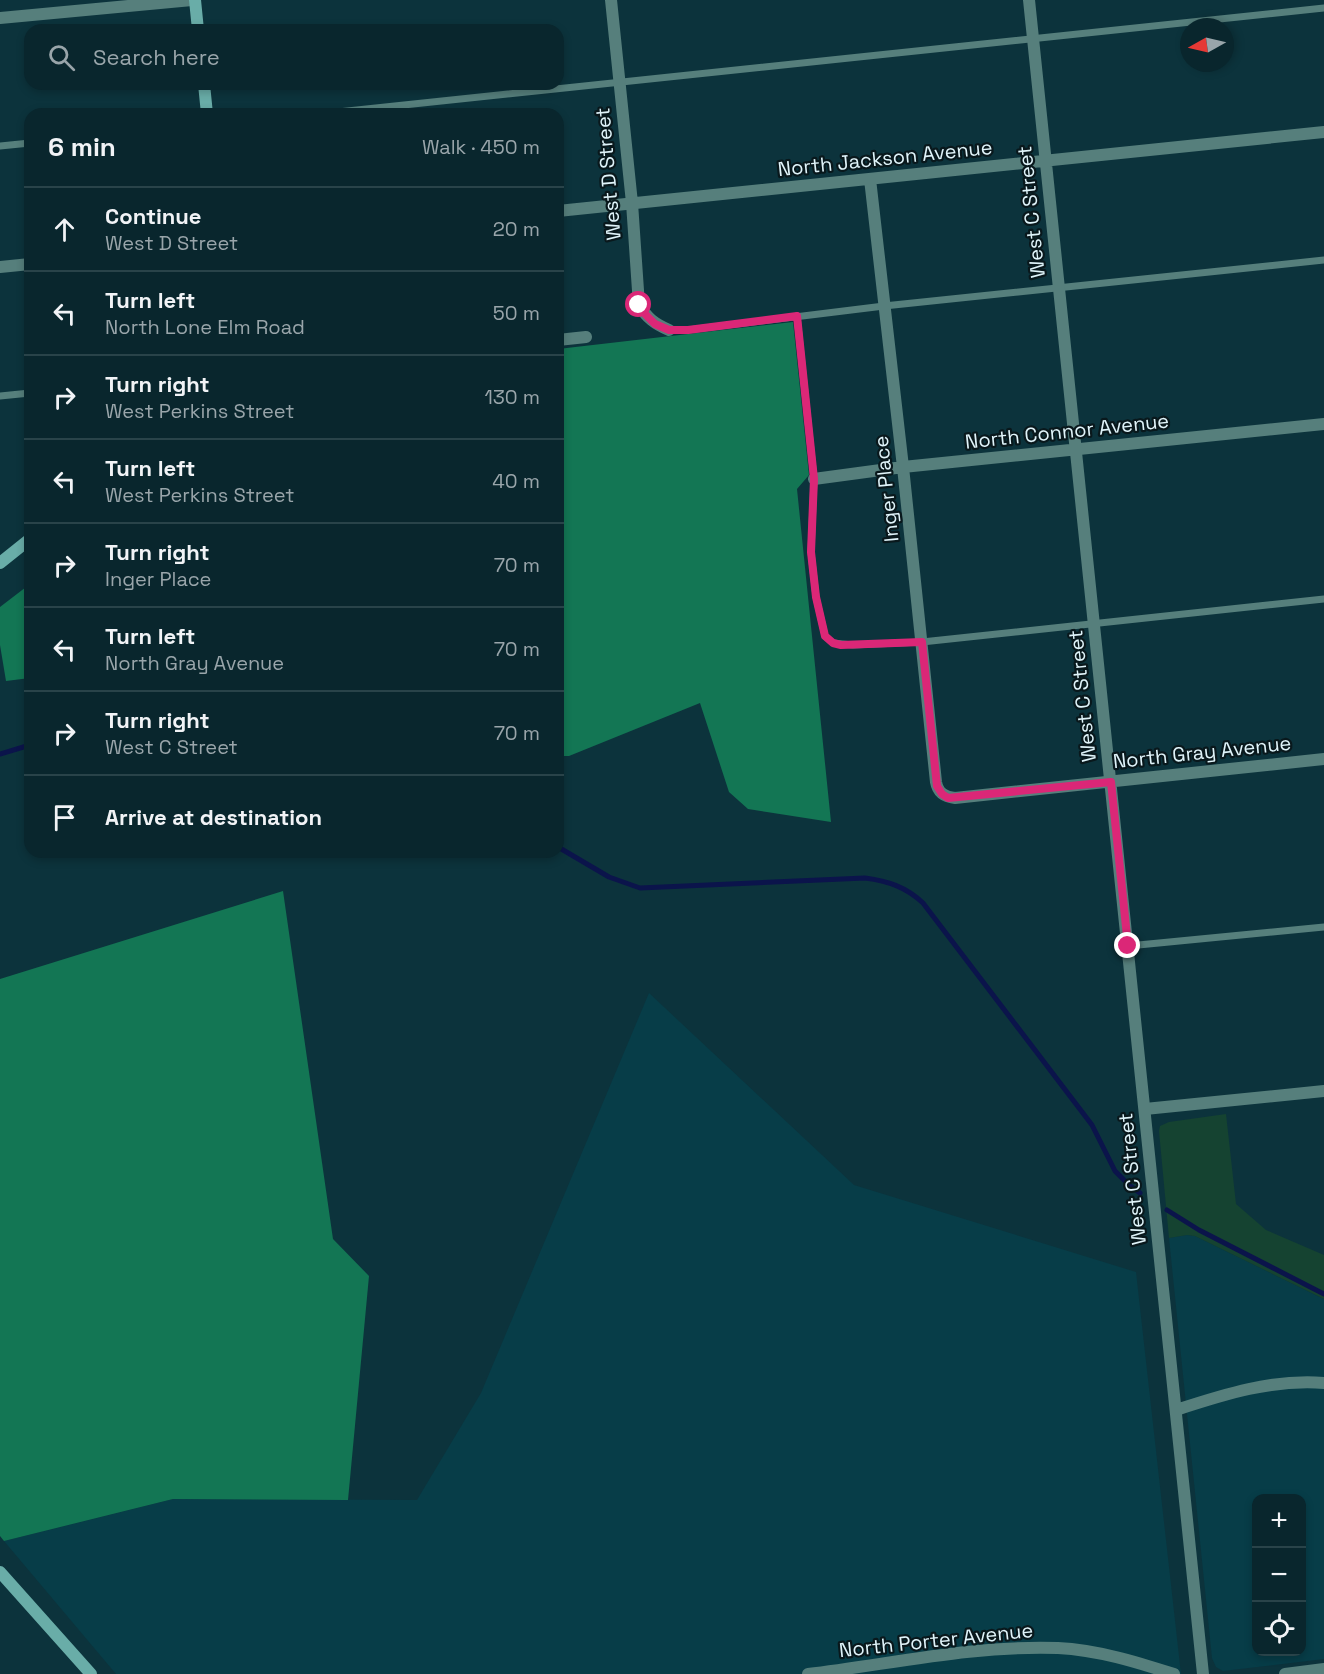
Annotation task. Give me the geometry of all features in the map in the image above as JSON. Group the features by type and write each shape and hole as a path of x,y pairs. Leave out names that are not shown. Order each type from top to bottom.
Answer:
{"street":[{"path":"0,18 194,0 197,24"},
{"name":"West D Street","path":"611,0 632,203 639,305 655,324 669,330"},
{"name":"West C Street","path":"1029,0 1203,1674"},
{"path":"205,90 206,108"},
{"name":"North Jackson Avenue","path":"564,210 1324,132"},
{"name":"Inger Place","path":"870,179 936,782 942,794"},
{"path":"0,267 24,265"},
{"path":"564,339 586,337"},
{"name":"North Connor Avenue","path":"814,479 903,467 1324,424"},
{"path":"0,564 24,544"},
{"name":"North Gray Avenue","path":"942,794 948,798 955,798 1324,759"},
{"path":"1144,1109 1324,1091"},
{"path":"1176,1410 1243,1389 1288,1382 1324,1383"},
{"path":"0,1572 91,1674"},
{"name":"North Porter Avenue","path":"808,1674 983,1651 1060,1648 1103,1654 1174,1674"},
{"path":"1285,1674 1324,1670"}],"lane":[{"path":"564,87 1324,8"},
{"path":"374,108 537,90"},
{"path":"0,146 24,144"},
{"path":"669,330 688,330 884,306 1324,260"},
{"path":"797,316 814,479 811,552 816,597 825,636 833,643 841,645 922,642 1324,599"},
{"path":"0,396 24,394"},
{"path":"1128,946 1324,927"}],"shaded area":[{"path":"649,993 854,1185 1136,1272 1181,1674 116,1674 4,1541 173,1499 417,1500 481,1393"},
{"path":"1187,1235 1195,1236 1324,1299 1324,1659 1223,1671 1216,1667 1212,1658 1169,1238"}],"green space":[{"path":"793,322 809,475 797,489 831,822 748,809 729,792 700,703 569,756 564,756 564,348"},
{"path":"24,589 24,679 6,681 0,645 0,607"},
{"path":"283,891 333,1239 369,1276 348,1500 173,1499 4,1541 0,1536 0,979"},
{"path":"1226,1114 1236,1204 1266,1230 1324,1255 1324,1299 1195,1236 1169,1238 1160,1126 1169,1122"}],"waterway":[{"path":"0,754 24,747"},
{"path":"564,851 609,877 640,888 865,878 889,883 910,893 923,903 1092,1125 1115,1171 1140,1193"},
{"path":"1167,1210 1199,1230 1324,1294"}],"route":[{"path":"639,305 655,324 669,330 688,330 797,316 814,479 811,552 820,623 825,636 833,643 841,645 922,642 937,786 948,798 1111,782 1128,946"}]}
